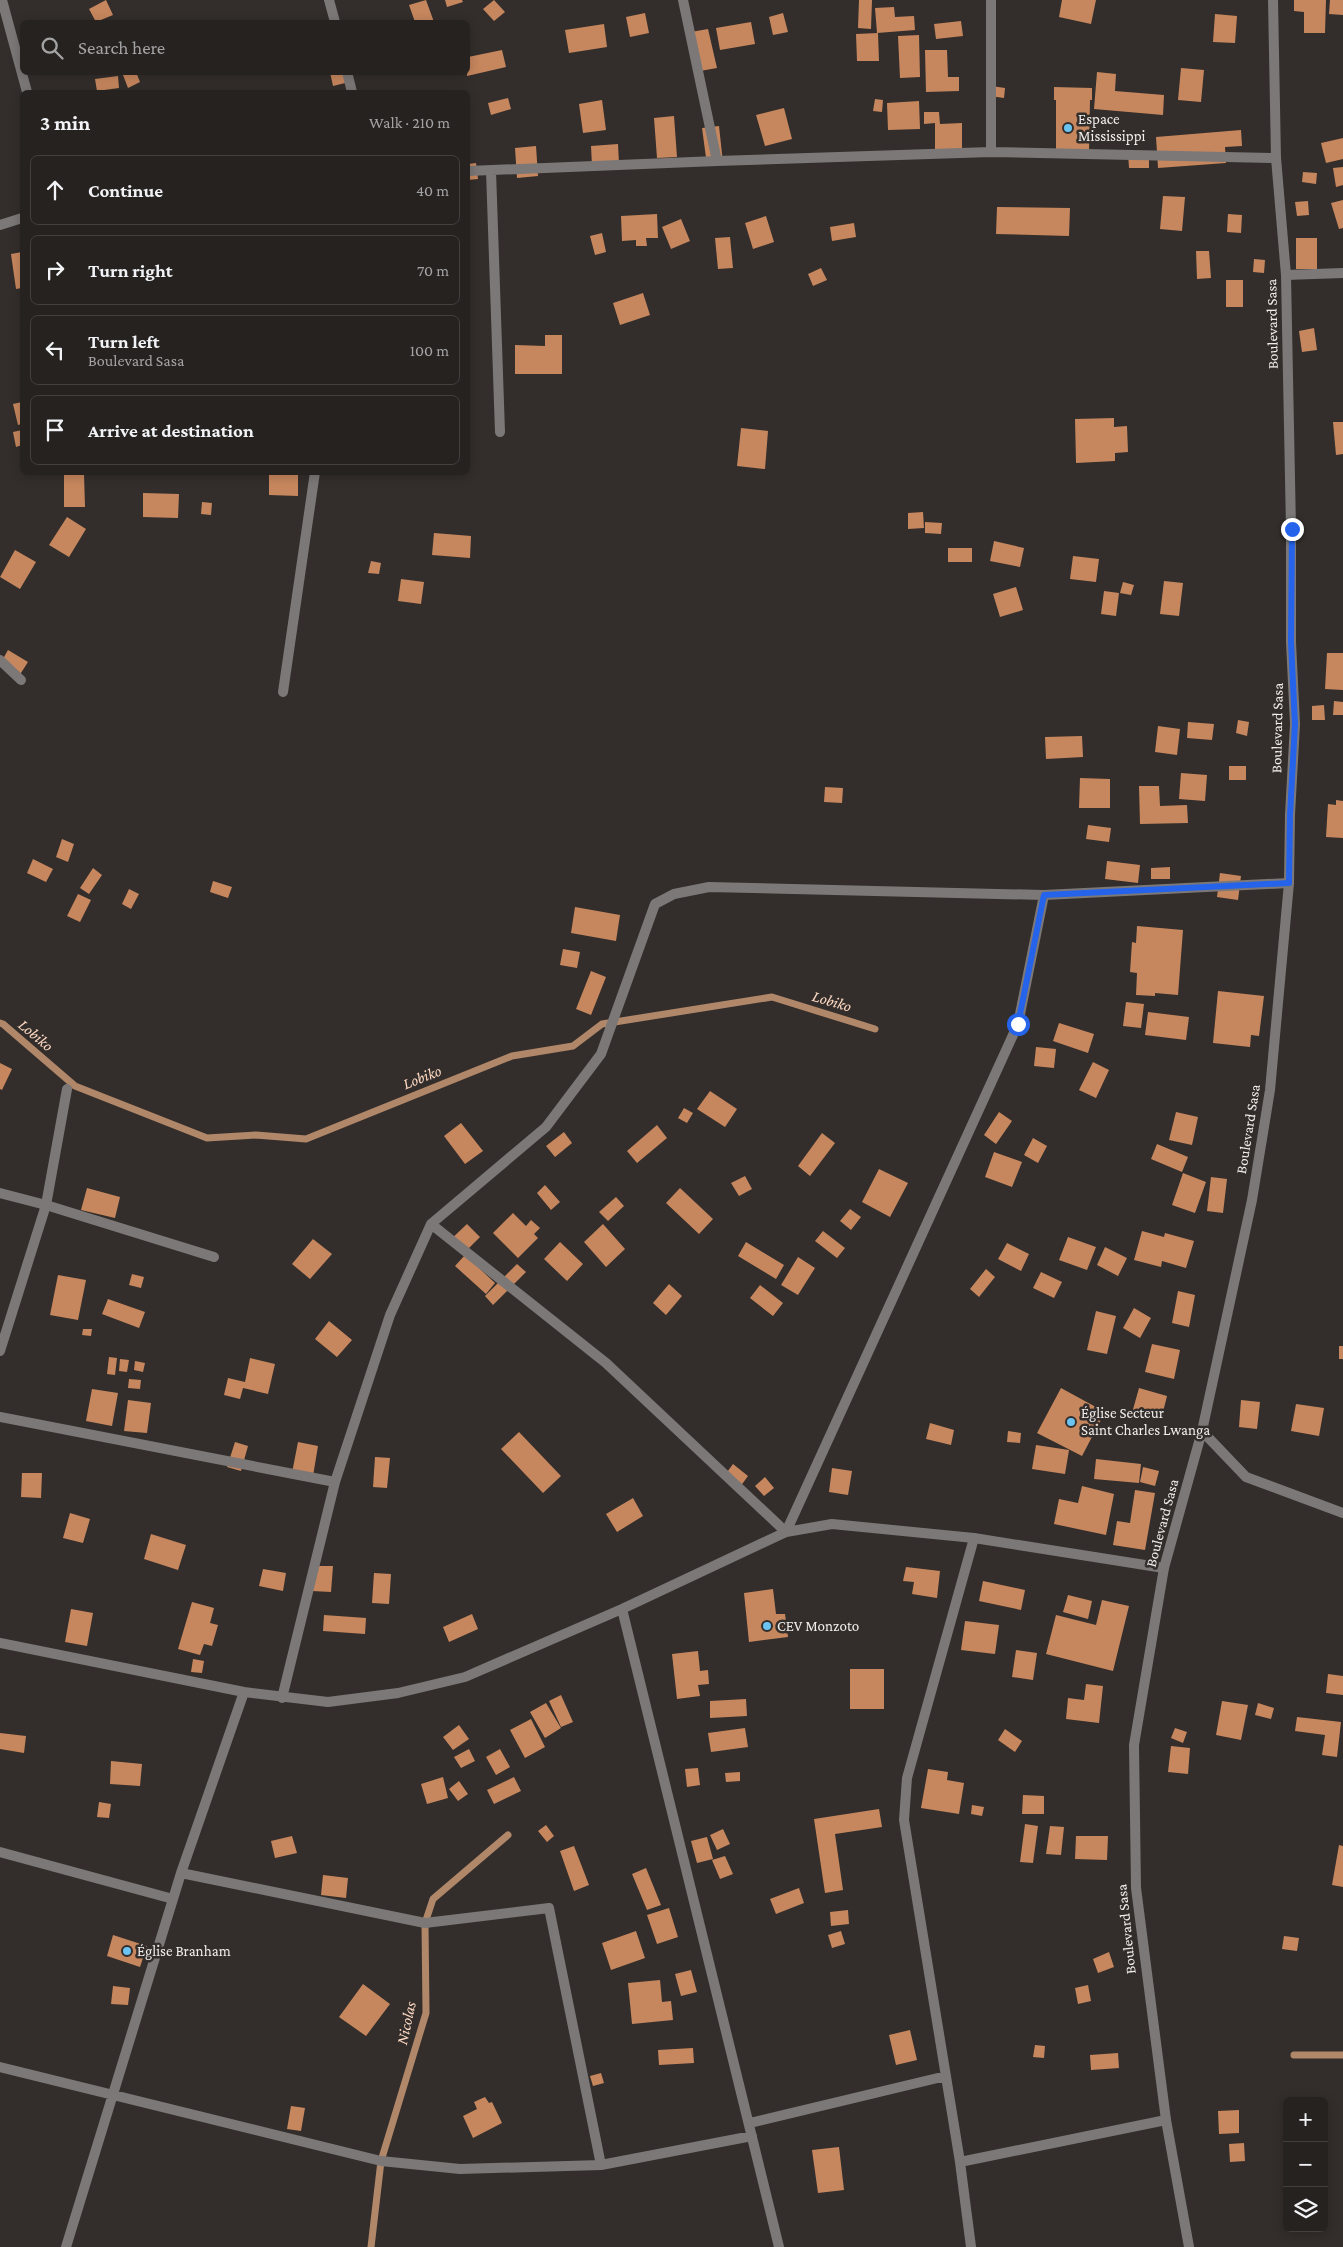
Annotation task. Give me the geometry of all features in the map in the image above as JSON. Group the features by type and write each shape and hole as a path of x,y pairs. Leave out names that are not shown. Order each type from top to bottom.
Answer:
{"street":[{"path":"2,0 20,69"},
{"path":"330,0 335,20"},
{"path":"683,0 717,161"},
{"path":"991,0 991,152"},
{"name":"Boulevard Sasa","path":"1189,2247 1166,2120 1136,1888 1134,1745 1164,1568 1202,1431 1252,1200 1270,1090 1289,883 1290,815 1295,724 1291,642 1292,529 1286,275 1276,158 1273,0"},
{"path":"22,75 25,90"},
{"path":"348,75 352,90"},
{"path":"470,171 991,152 1276,158"},
{"path":"491,171 500,432"},
{"path":"0,225 20,219"},
{"path":"1286,275 1343,273"},
{"path":"283,692 315,475"},
{"path":"0,660 21,680"},
{"path":"282,1698 336,1482 390,1314 431,1224 546,1127 601,1054 655,904 674,894 709,887 1044,895 1289,883"},
{"path":"786,1532 1018,1024 1044,895"},
{"path":"0,1351 46,1205 67,1089"},
{"path":"0,1194 46,1205 214,1257"},
{"path":"431,1224 606,1363 786,1532"},
{"path":"0,1417 336,1482"},
{"path":"1202,1431 1246,1478 1343,1513"},
{"path":"0,1643 244,1692 328,1702 398,1693 465,1678 622,1609 786,1532 832,1524 974,1538 1164,1568"},
{"path":"971,2247 960,2162 904,1820 907,1778 974,1538"},
{"path":"622,1609 779,2247"},
{"path":"66,2247 181,1873 244,1692"},
{"path":"0,1852 173,1899"},
{"path":"181,1873 425,1923 549,1908 602,2164"},
{"path":"0,2067 381,2161 460,2169 602,2164 752,2136"},
{"path":"750,2123 946,2076"},
{"path":"960,2162 1166,2120"}],"building":[{"path":"106,0 113,15 101,20 95,20 89,9"},
{"path":"426,0 433,20 414,20 409,5"},
{"path":"445,0 462,0 463,2 447,7"},
{"path":"494,0 505,12 494,21 483,9"},
{"path":"859,0 872,0 871,29 858,28"},
{"path":"1062,0 1096,0 1091,24 1059,17"},
{"path":"1294,0 1326,0 1325,33 1304,33 1304,12 1294,11"},
{"path":"1330,0 1343,0 1343,15 1329,14"},
{"path":"894,7 895,17 914,16 915,30 877,33 875,8"},
{"path":"645,13 649,33 630,37 626,17"},
{"path":"783,13 788,32 773,35 769,17"},
{"path":"1215,14 1237,16 1235,43 1213,42"},
{"path":"961,21 963,36 936,39 934,24"},
{"path":"751,22 755,44 720,50 716,28"},
{"path":"604,24 607,47 569,53 565,30"},
{"path":"708,29 717,68 700,71 691,32"},
{"path":"878,33 879,61 857,61 856,34"},
{"path":"919,35 920,77 900,78 898,36"},
{"path":"502,50 506,67 467,76 470,75 470,57"},
{"path":"925,50 947,50 948,77 959,77 959,91 926,92"},
{"path":"1181,68 1204,70 1201,102 1178,100"},
{"path":"1097,72 1116,74 1115,91 1164,95 1163,115 1094,109"},
{"path":"123,75 137,75 140,82 128,88"},
{"path":"331,75 347,75 349,82 333,86"},
{"path":"118,76 119,88 97,90 95,79"},
{"path":"991,86 1005,88 1004,98 990,96"},
{"path":"1054,87 1092,88 1089,151 1056,151 1056,100 1054,100"},
{"path":"508,98 511,109 491,115 488,103"},
{"path":"875,99 883,100 882,112 873,111"},
{"path":"602,100 606,130 583,133 579,104"},
{"path":"919,101 920,129 888,130 887,103"},
{"path":"784,108 792,139 765,146 756,115"},
{"path":"924,112 939,112 940,124 962,123 962,152 935,152 935,123 924,124"},
{"path":"674,116 677,157 657,158 654,118"},
{"path":"719,126 723,163 707,165 702,128"},
{"path":"1241,130 1242,146 1225,147 1226,163 1158,168 1156,137"},
{"path":"1343,138 1343,159 1326,163 1321,143"},
{"path":"618,144 619,164 592,166 591,146"},
{"path":"536,146 538,176 517,178 515,148"},
{"path":"1149,152 1149,168 1129,168 1128,153"},
{"path":"476,163 478,179 470,180 470,164"},
{"path":"1343,167 1343,185 1336,187 1333,168"},
{"path":"1303,172 1317,173 1316,184 1302,182"},
{"path":"1163,196 1185,197 1182,231 1160,229"},
{"path":"1343,200 1343,228 1339,229 1331,203"},
{"path":"1308,201 1309,215 1297,216 1295,202"},
{"path":"997,207 1070,208 1069,236 996,234"},
{"path":"657,214 658,238 646,238 647,246 636,246 636,240 622,241 621,216"},
{"path":"1228,214 1242,215 1241,233 1227,232"},
{"path":"766,216 774,242 753,249 745,223"},
{"path":"681,219 690,241 671,249 662,227"},
{"path":"854,223 856,237 832,241 830,227"},
{"path":"602,233 606,252 595,255 590,236"},
{"path":"730,237 733,268 718,269 715,238"},
{"path":"1296,238 1317,238 1317,269 1296,269"},
{"path":"1196,251 1209,251 1211,278 1197,279"},
{"path":"20,252 20,288 16,289 11,254"},
{"path":"1254,259 1265,260 1264,273 1253,272"},
{"path":"821,268 827,280 813,286 808,274"},
{"path":"1226,280 1243,280 1243,307 1226,307"},
{"path":"643,293 650,315 620,325 613,303"},
{"path":"1314,328 1317,350 1302,352 1299,331"},
{"path":"545,335 562,335 562,374 515,374 515,345 545,346"},
{"path":"20,402 20,424 18,425 13,404"},
{"path":"1114,418 1114,427 1127,426 1128,452 1115,453 1115,461 1076,463 1075,419"},
{"path":"1333,422 1343,422 1343,454 1336,455"},
{"path":"741,428 768,431 765,469 737,466"},
{"path":"20,430 20,446 16,447 13,432"},
{"path":"64,475 84,475 85,507 64,507"},
{"path":"269,475 298,475 298,496 269,495"},
{"path":"143,493 179,494 178,518 143,517"},
{"path":"202,502 212,503 211,515 201,514"},
{"path":"923,512 924,528 908,529 908,513"},
{"path":"67,517 86,529 69,557 49,545"},
{"path":"925,522 942,523 941,534 925,533"},
{"path":"434,533 471,536 470,558 432,555"},
{"path":"994,541 1024,548 1020,567 990,561"},
{"path":"948,548 972,548 972,562 948,562"},
{"path":"15,550 36,562 20,589 0,577"},
{"path":"1073,556 1099,559 1096,582 1070,579"},
{"path":"371,561 381,563 379,574 368,573"},
{"path":"401,579 424,582 421,604 398,601"},
{"path":"1164,581 1183,583 1179,616 1160,614"},
{"path":"1123,582 1134,585 1131,595 1120,593"},
{"path":"1016,587 1023,610 1000,617 993,594"},
{"path":"1104,591 1119,593 1116,616 1101,614"},
{"path":"8,650 28,662 19,676 0,664"},
{"path":"1327,653 1343,653 1343,690 1325,689"},
{"path":"1334,701 1343,702 1343,715 1333,715"},
{"path":"1324,705 1325,720 1312,720 1312,706"},
{"path":"1238,720 1249,722 1247,736 1236,733"},
{"path":"1188,722 1214,724 1212,740 1187,738"},
{"path":"1158,726 1180,729 1177,755 1155,752"},
{"path":"1082,736 1083,757 1046,759 1045,737"},
{"path":"1229,766 1246,766 1246,780 1229,780"},
{"path":"1181,773 1207,775 1205,801 1179,799"},
{"path":"1080,778 1110,779 1110,808 1079,808"},
{"path":"1139,786 1159,786 1160,806 1187,805 1188,823 1140,824"},
{"path":"825,787 843,788 842,803 824,802"},
{"path":"1336,800 1343,801 1343,838 1326,837 1328,804 1336,805"},
{"path":"1088,825 1111,828 1109,842 1086,839"},
{"path":"62,839 74,844 68,862 56,857"},
{"path":"33,859 53,869 46,882 27,873"},
{"path":"1107,861 1140,865 1138,883 1105,879"},
{"path":"1170,867 1170,879 1151,879 1151,868"},
{"path":"93,868 102,875 89,894 80,888"},
{"path":"1220,873 1241,876 1238,900 1217,897"},
{"path":"213,881 232,887 228,898 210,892"},
{"path":"129,889 139,894 131,909 122,904"},
{"path":"78,894 91,900 80,922 67,916"},
{"path":"575,907 620,915 616,941 571,933"},
{"path":"1137,926 1183,930 1178,995 1155,993 1155,996 1136,995 1137,973 1130,972 1132,942 1136,943"},
{"path":"563,949 580,952 577,968 560,965"},
{"path":"591,971 606,977 591,1015 576,1009"},
{"path":"1218,991 1264,996 1259,1036 1251,1035 1250,1047 1213,1043"},
{"path":"1126,1002 1144,1004 1141,1028 1123,1026"},
{"path":"1148,1012 1189,1017 1186,1040 1145,1035"},
{"path":"1059,1023 1094,1034 1088,1053 1053,1041"},
{"path":"1036,1047 1056,1049 1054,1068 1034,1066"},
{"path":"1093,1062 1109,1070 1096,1098 1079,1090"},
{"path":"0,1063 12,1069 2,1090 0,1089"},
{"path":"710,1091 737,1109 725,1127 697,1109"},
{"path":"684,1108 693,1113 687,1123 678,1118"},
{"path":"999,1112 1012,1121 996,1144 984,1135"},
{"path":"1176,1112 1198,1117 1192,1145 1169,1140"},
{"path":"461,1123 483,1151 465,1164 444,1136"},
{"path":"657,1125 667,1138 637,1163 627,1151"},
{"path":"564,1132 572,1143 555,1157 546,1146"},
{"path":"822,1133 835,1143 810,1176 798,1166"},
{"path":"1033,1138 1047,1146 1038,1163 1024,1155"},
{"path":"1157,1144 1188,1157 1182,1172 1151,1159"},
{"path":"994,1152 1022,1162 1012,1187 985,1177"},
{"path":"879,1169 908,1183 890,1217 862,1202"},
{"path":"1183,1173 1206,1182 1195,1213 1172,1205"},
{"path":"745,1176 752,1189 739,1196 731,1183"},
{"path":"1211,1177 1227,1179 1223,1213 1207,1211"},
{"path":"545,1185 560,1202 551,1210 537,1193"},
{"path":"87,1188 120,1197 115,1218 81,1210"},
{"path":"680,1188 713,1219 699,1234 666,1203"},
{"path":"616,1197 624,1206 608,1221 599,1212"},
{"path":"850,1209 861,1217 851,1230 840,1221"},
{"path":"513,1213 526,1226 531,1220 540,1228 534,1234 538,1238 518,1258 493,1233"},
{"path":"467,1224 480,1237 463,1254 449,1241"},
{"path":"603,1224 625,1249 606,1267 584,1242"},
{"path":"823,1231 845,1248 837,1258 815,1241"},
{"path":"1142,1231 1164,1237 1165,1233 1194,1241 1186,1268 1162,1261 1161,1267 1134,1260"},
{"path":"1068,1237 1096,1247 1087,1270 1059,1260"},
{"path":"313,1239 332,1254 310,1279 292,1264"},
{"path":"560,1242 583,1264 567,1281 544,1259"},
{"path":"746,1242 784,1265 776,1279 738,1256"},
{"path":"1007,1243 1029,1254 1021,1271 998,1259"},
{"path":"1105,1247 1127,1258 1118,1276 1097,1265"},
{"path":"465,1255 495,1283 486,1294 455,1266"},
{"path":"798,1257 815,1268 798,1295 781,1285"},
{"path":"517,1264 526,1272 493,1305 485,1296"},
{"path":"986,1269 995,1277 979,1297 970,1289"},
{"path":"1041,1272 1062,1282 1054,1298 1033,1288"},
{"path":"132,1274 144,1277 141,1288 129,1285"},
{"path":"58,1275 86,1280 78,1320 50,1315"},
{"path":"669,1284 682,1296 666,1315 653,1303"},
{"path":"760,1285 783,1303 773,1316 750,1298"},
{"path":"1178,1291 1195,1295 1189,1327 1172,1323"},
{"path":"108,1299 145,1312 139,1328 102,1314"},
{"path":"1134,1308 1151,1318 1140,1338 1123,1328"},
{"path":"1096,1311 1116,1316 1107,1354 1087,1350"},
{"path":"329,1321 352,1340 337,1357 315,1339"},
{"path":"83,1329 92,1329 91,1336 82,1335"},
{"path":"1152,1344 1180,1350 1174,1379 1145,1372"},
{"path":"1339,1346 1343,1346 1343,1359 1339,1359"},
{"path":"109,1357 117,1358 115,1375 107,1374"},
{"path":"250,1358 275,1364 268,1394 243,1388 240,1399 224,1395 228,1378 245,1382"},
{"path":"120,1359 129,1360 127,1372 119,1371"},
{"path":"135,1361 145,1363 143,1372 134,1370"},
{"path":"129,1379 141,1380 140,1389 128,1388"},
{"name":"Église Secteur Saint Charles Lwanga","path":"1061,1388 1105,1412 1082,1456 1037,1433"},
{"path":"1139,1388 1167,1396 1161,1420 1132,1413"},
{"path":"92,1389 118,1393 112,1426 86,1421"},
{"path":"128,1400 151,1403 147,1433 124,1431"},
{"path":"1241,1400 1260,1402 1257,1429 1239,1427"},
{"path":"1296,1404 1324,1408 1319,1436 1291,1431"},
{"path":"930,1423 954,1430 951,1445 926,1439"},
{"path":"1008,1431 1021,1433 1020,1443 1007,1442"},
{"path":"519,1432 561,1476 543,1493 501,1449"},
{"path":"235,1442 248,1446 241,1471 227,1467"},
{"path":"298,1442 318,1446 312,1482 291,1478"},
{"path":"1036,1445 1069,1450 1065,1474 1032,1469"},
{"path":"375,1457 390,1458 387,1488 373,1487"},
{"path":"1096,1459 1141,1464 1139,1483 1094,1479"},
{"path":"733,1464 748,1476 740,1487 725,1475"},
{"path":"1143,1467 1159,1471 1155,1486 1140,1482"},
{"path":"832,1468 852,1471 848,1495 829,1492"},
{"path":"22,1473 42,1473 41,1498 21,1497"},
{"path":"765,1477 774,1488 764,1496 755,1486"},
{"path":"1082,1486 1114,1494 1106,1535 1054,1524 1059,1499 1078,1503"},
{"path":"1135,1490 1155,1493 1145,1550 1113,1545 1117,1521 1130,1523"},
{"path":"633,1498 643,1516 617,1532 606,1514"},
{"path":"70,1513 90,1519 83,1543 63,1538"},
{"path":"151,1534 186,1545 178,1570 144,1559"},
{"path":"313,1566 333,1566 331,1592 312,1591"},
{"path":"906,1567 940,1571 937,1598 912,1594 914,1582 903,1581"},
{"path":"263,1569 286,1573 283,1591 259,1586"},
{"path":"374,1573 391,1574 389,1604 372,1603"},
{"path":"983,1581 1025,1590 1021,1610 979,1601"},
{"name":"CEV Monzoto","path":"773,1589 776,1614 785,1614 788,1637 749,1642 744,1593"},
{"path":"1068,1595 1092,1601 1088,1619 1063,1612"},
{"path":"1102,1600 1129,1606 1113,1671 1046,1654 1056,1615 1096,1625"},
{"path":"192,1602 214,1608 210,1623 218,1625 212,1646 204,1644 200,1655 178,1649"},
{"path":"71,1609 93,1613 87,1646 65,1642"},
{"path":"472,1614 478,1629 449,1642 443,1627"},
{"path":"324,1615 366,1618 365,1634 323,1631"},
{"path":"965,1621 999,1625 995,1654 961,1650"},
{"path":"1016,1650 1037,1653 1033,1680 1012,1677"},
{"path":"698,1651 700,1671 708,1670 709,1684 698,1685 700,1696 677,1699 672,1654"},
{"path":"193,1659 204,1661 202,1673 191,1672"},
{"path":"850,1669 884,1669 884,1709 850,1709"},
{"path":"1328,1674 1343,1676 1343,1695 1326,1693"},
{"path":"1086,1684 1103,1686 1099,1723 1066,1719 1068,1698 1084,1700"},
{"path":"561,1695 573,1722 561,1727 549,1701"},
{"path":"746,1699 747,1716 710,1718 710,1701"},
{"path":"1222,1701 1248,1705 1241,1740 1216,1735"},
{"path":"546,1703 561,1728 545,1738 530,1712"},
{"path":"1258,1703 1274,1708 1271,1719 1255,1715"},
{"path":"1297,1717 1341,1722 1337,1757 1322,1755 1325,1735 1295,1731"},
{"path":"531,1719 545,1747 525,1758 510,1730"},
{"path":"459,1725 469,1739 453,1750 443,1737"},
{"path":"745,1728 748,1747 711,1752 708,1733"},
{"path":"1175,1728 1187,1732 1183,1743 1171,1738"},
{"path":"1005,1729 1022,1741 1015,1752 998,1740"},
{"path":"0,1733 26,1736 24,1753 0,1749"},
{"path":"1171,1746 1190,1748 1188,1774 1168,1772"},
{"path":"469,1749 475,1761 461,1768 454,1757"},
{"path":"500,1749 510,1767 496,1775 486,1757"},
{"path":"111,1761 142,1764 140,1786 110,1784"},
{"path":"698,1768 700,1785 687,1787 685,1769"},
{"path":"928,1769 948,1772 947,1780 964,1783 959,1814 921,1808"},
{"path":"740,1772 740,1781 726,1782 725,1773"},
{"path":"443,1777 448,1798 427,1804 421,1784"},
{"path":"514,1777 521,1791 494,1804 487,1790"},
{"path":"459,1781 468,1794 458,1801 449,1789"},
{"path":"1023,1795 1044,1796 1044,1814 1022,1814"},
{"path":"99,1802 111,1804 109,1818 97,1817"},
{"path":"972,1805 984,1807 982,1816 971,1814"},
{"path":"879,1809 882,1827 835,1834 843,1890 825,1893 814,1819"},
{"path":"1025,1824 1038,1826 1033,1863 1020,1862"},
{"path":"546,1825 554,1836 547,1842 538,1831"},
{"path":"1050,1826 1064,1827 1061,1855 1046,1854"},
{"path":"723,1829 730,1844 717,1850 710,1835"},
{"path":"292,1836 297,1853 275,1858 271,1841"},
{"path":"1076,1836 1108,1836 1107,1860 1075,1859"},
{"path":"707,1837 713,1859 697,1863 691,1841"},
{"path":"1339,1845 1343,1846 1343,1887 1332,1885"},
{"path":"574,1846 589,1885 574,1891 560,1851"},
{"path":"725,1856 733,1874 720,1879 712,1860"},
{"path":"646,1868 661,1905 647,1910 632,1874"},
{"path":"323,1875 348,1878 346,1898 321,1895"},
{"path":"799,1888 804,1903 776,1914 770,1899"},
{"path":"669,1908 678,1937 657,1944 647,1915"},
{"path":"848,1910 849,1924 831,1926 830,1912"},
{"path":"636,1931 645,1958 611,1970 602,1943"},
{"path":"841,1931 845,1944 832,1948 828,1935"},
{"name":"Église Branham","path":"113,1935 147,1946 140,1967 107,1956"},
{"path":"1284,1936 1299,1938 1297,1951 1282,1949"},
{"path":"1109,1952 1114,1967 1098,1973 1093,1959"},
{"path":"691,1970 697,1992 681,1996 675,1974"},
{"path":"660,1980 662,2002 671,2001 673,2020 632,2024 628,1983"},
{"path":"363,1984 390,2004 366,2036 339,2017"},
{"path":"1088,1985 1091,2001 1078,2004 1075,1988"},
{"path":"113,1986 130,1988 128,2005 111,2004"},
{"path":"910,2030 917,2060 896,2065 889,2035"},
{"path":"1035,2045 1045,2046 1044,2058 1033,2057"},
{"path":"693,2048 694,2063 659,2065 658,2050"},
{"path":"1118,2053 1119,2068 1091,2070 1090,2055"},
{"path":"601,2073 604,2083 593,2086 590,2076"},
{"path":"485,2097 489,2103 492,2102 502,2123 473,2138 463,2116 477,2109 474,2102"},
{"path":"291,2106 305,2108 301,2131 287,2129"},
{"path":"1239,2110 1239,2133 1219,2134 1218,2111"},
{"path":"1244,2143 1245,2161 1230,2162 1229,2144"},
{"path":"839,2147 844,2190 818,2193 812,2150"}],"waterway":[{"name":"Lobiko","path":"0,1023 75,1086 207,1138 256,1135 306,1139 512,1056 573,1046 602,1024 772,997 875,1029"},
{"name":"Nicolas","path":"371,2247 381,2161 426,2013 425,1923 433,1899 508,1835"},
{"path":"1294,2055 1343,2055"}],"place":[{"name":"Espace Mississippi","path":"1068,128"},
{"name":"Église Secteur Saint Charles Lwanga","path":"1071,1422"},
{"name":"CEV Monzoto","path":"767,1626"},
{"name":"Église Branham","path":"127,1951"}],"route":[{"path":"1018,1024 1044,895 1289,883 1290,815 1295,724 1291,642 1292,529"}]}
